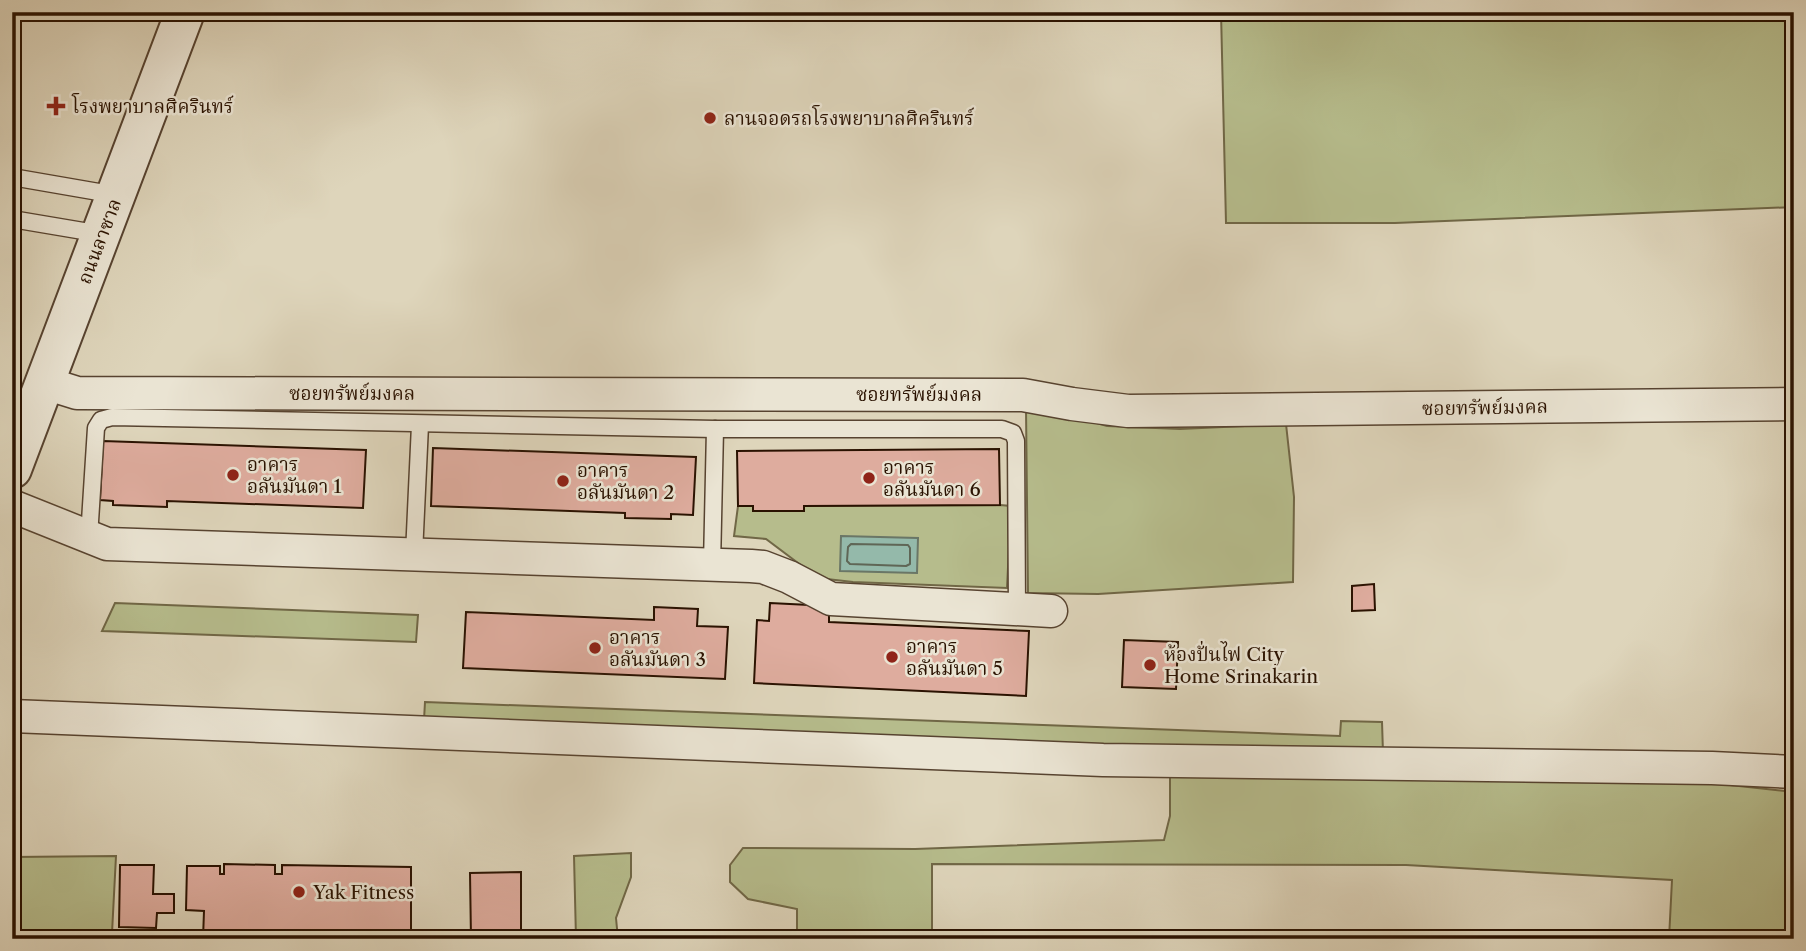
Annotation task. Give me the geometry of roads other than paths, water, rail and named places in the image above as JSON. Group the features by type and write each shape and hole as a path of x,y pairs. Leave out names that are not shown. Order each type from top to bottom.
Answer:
{"street":[{"name":"ถนนลาซาล","path":"12,469 185,12"},
{"name":"ซอยทรัพย์มงคล","path":"45,383 77,393 1023,395 1128,411 1794,404"},
{"path":"12,506 107,544 763,567 802,583 831,599 1051,611"},
{"path":"12,716 1103,760 1712,768 1794,772"}],"lane":[{"path":"12,177 116,195"},
{"path":"12,219 101,234"},
{"path":"89,537 96,428 105,418 715,429 1010,430 1016,441 1017,608"},
{"path":"414,554 420,425"},
{"path":"712,565 715,429"}],"water":[{"path":"841,536 918,538 917,573 840,571"}],"place":[{"name":"โรงพยาบาลศิครินทร์","path":"56,106"},
{"name":"ลานจอดรถโรงพยาบาลศิครินทร์","path":"710,118"},
{"name":"อาคาร อลันมันดา 1","path":"233,475"},
{"name":"อาคาร อลันมันดา 6","path":"869,478"},
{"name":"อาคาร อลันมันดา 2","path":"563,481"},
{"name":"อาคาร อลันมันดา 3","path":"595,648"},
{"name":"อาคาร อลันมันดา 5","path":"892,657"},
{"name":"ห้องปั่นไฟ City Home Srinakarin","path":"1150,665"},
{"name":"Yak Fitness","path":"299,892"}]}
